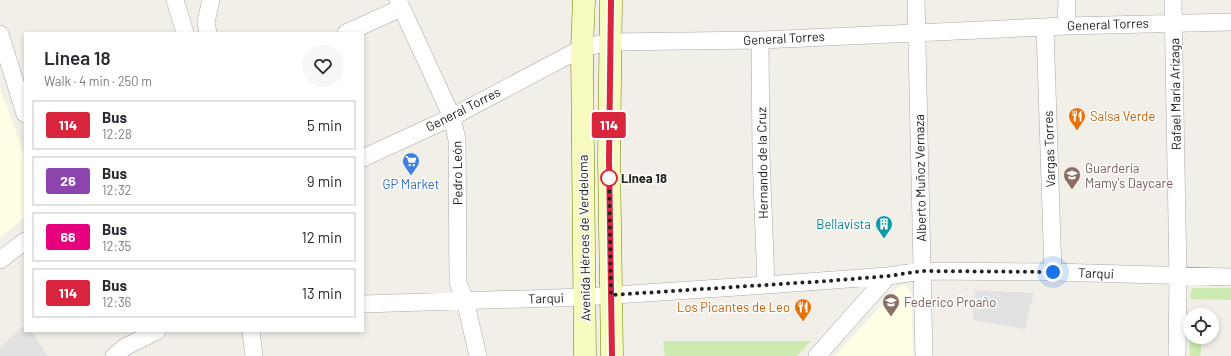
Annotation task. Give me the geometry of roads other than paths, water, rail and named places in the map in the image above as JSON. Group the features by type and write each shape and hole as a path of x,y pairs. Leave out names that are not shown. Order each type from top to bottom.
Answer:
{"main road":[{"name":"Avenida Héroes de Verdeloma","path":"584,0 582,48 585,356"},
{"name":"Avenida Héroes de Verdeloma","path":"611,0 609,42 612,356"}],"street":[{"path":"175,0 185,32"},
{"path":"208,32 206,22 211,0"},
{"name":"Alberto Muñoz Vernaza","path":"916,0 918,31 924,356"},
{"path":"1066,26 1067,0"},
{"name":"Rafael María Arízaga","path":"1173,0 1178,276 1177,356"},
{"path":"348,32 400,4"},
{"name":"Pedro León","path":"400,4 452,117 457,140 458,282 465,300 478,356"},
{"name":"General Torres","path":"364,158 452,117 582,48 609,42 760,40 918,31 1174,22 1231,22"},
{"name":"Vargas Torres","path":"1045,27 1053,272"},
{"path":"0,34 24,111"},
{"name":"Hernando de la Cruz","path":"760,40 761,155 766,285"},
{"path":"0,260 24,242"},
{"name":"Tarqui","path":"364,304 585,297 888,276 922,271 1053,272 1231,277"},
{"path":"817,356 888,276"},
{"path":"114,356 126,347 155,332"},
{"path":"251,332 254,356"}],"place":[{"name":"Salsa Verde","path":"1077,131"},
{"name":"GP Market","path":"411,176"},
{"name":"Linea 18","path":"609,178"},
{"name":"Guardería Mamy's Daycare","path":"1072,190"},
{"name":"Bellavista","path":"884,239"},
{"name":"Federico Proaño","path":"891,317"},
{"name":"Los Picantes de Leo","path":"803,322"}]}
